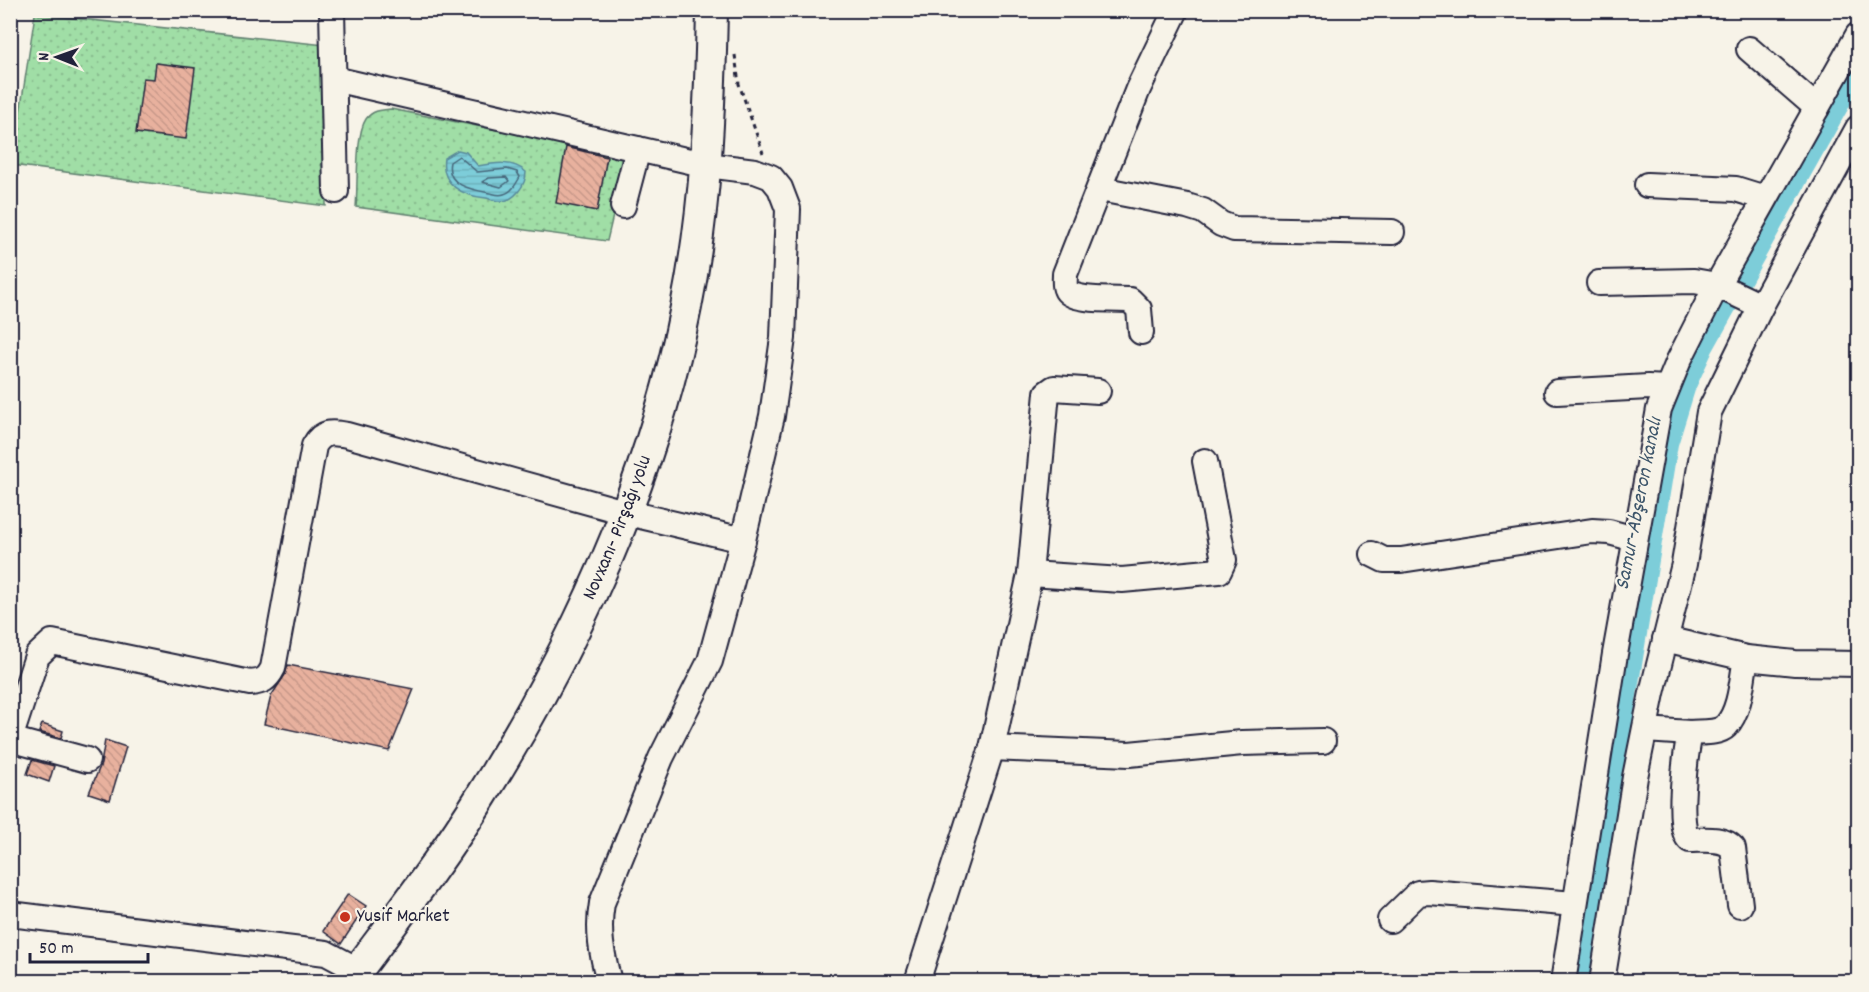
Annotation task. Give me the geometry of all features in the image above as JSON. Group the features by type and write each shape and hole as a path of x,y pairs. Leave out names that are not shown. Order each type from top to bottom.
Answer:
{"main road":[{"name":"Novxanı- Pirşağı yolu","path":"353,976 433,869 494,776 581,616 628,513 658,421 686,309 707,165 712,10"}],"street":[{"path":"332,10 336,191"},
{"path":"1141,332 1139,309 1130,300 1081,298 1070,294 1065,288 1065,274 1138,89 1176,10"},
{"path":"1563,981 1635,539 1655,428 1667,388 1717,285 1764,198 1858,35"},
{"path":"1749,50 1817,108"},
{"path":"334,79 707,165 755,171 771,177 780,188 788,209 783,338 772,416 743,540 710,661 661,758 602,903 598,924 600,948 609,981"},
{"path":"1602,981 1644,730 1690,536 1709,412 1761,306 1858,128"},
{"path":"623,206 638,149"},
{"path":"1647,186 1736,189 1764,198"},
{"path":"1100,189 1130,197 1187,206 1203,211 1221,224 1234,229 1392,232"},
{"path":"1599,283 1678,280 1717,285 1761,306"},
{"path":"917,981 992,748 1030,574 1047,393 1054,388 1098,391"},
{"path":"1557,392 1667,388"},
{"path":"87,760 10,739 37,656 52,642 250,683 261,682 268,678 273,668 314,446 319,437 327,433 347,435 628,513 743,540"},
{"path":"1030,574 1122,580 1219,571 1224,560 1205,461"},
{"path":"1372,554 1384,560 1401,561 1592,531 1609,532 1635,539"},
{"path":"1665,639 1746,658 1795,663 1858,664"},
{"path":"1644,730 1690,733 1716,731 1726,727 1734,711 1746,658"},
{"path":"1690,733 1686,756 1682,830 1690,840 1728,842 1732,848 1740,905"},
{"path":"992,748 1129,754 1242,743 1323,741"},
{"path":"1390,920 1418,893 1429,892 1575,904"},
{"path":"10,914 326,953 353,976"}],"path":[{"path":"734,51 740,84 771,177"}],"green space":[{"path":"35,14 325,45 326,206 12,165"},
{"path":"391,109 627,156 607,241 356,207 362,127 371,114"}],"water":[{"path":"458,150 466,152 478,166 504,163 521,168 526,172 518,192 510,199 500,201 462,192 449,182 444,167 444,158"}],"building":[{"path":"156,63 195,68 186,139 136,133 143,78 154,79"},
{"path":"566,147 607,157 597,211 556,203"},
{"path":"288,665 414,689 389,751 264,724 271,696 285,675"},
{"path":"42,724 63,731 61,738 39,732"},
{"path":"105,740 126,747 110,800 89,793 101,764"},
{"path":"32,760 54,766 49,782 27,774"},
{"path":"348,894 366,906 341,944 323,931"}],"waterway":[{"name":"Samur-Abşeron kanalı","path":"1582,982 1670,444 1688,386 1706,347 1858,75"}],"place":[{"name":"Yusif Market","path":"345,917"}]}
